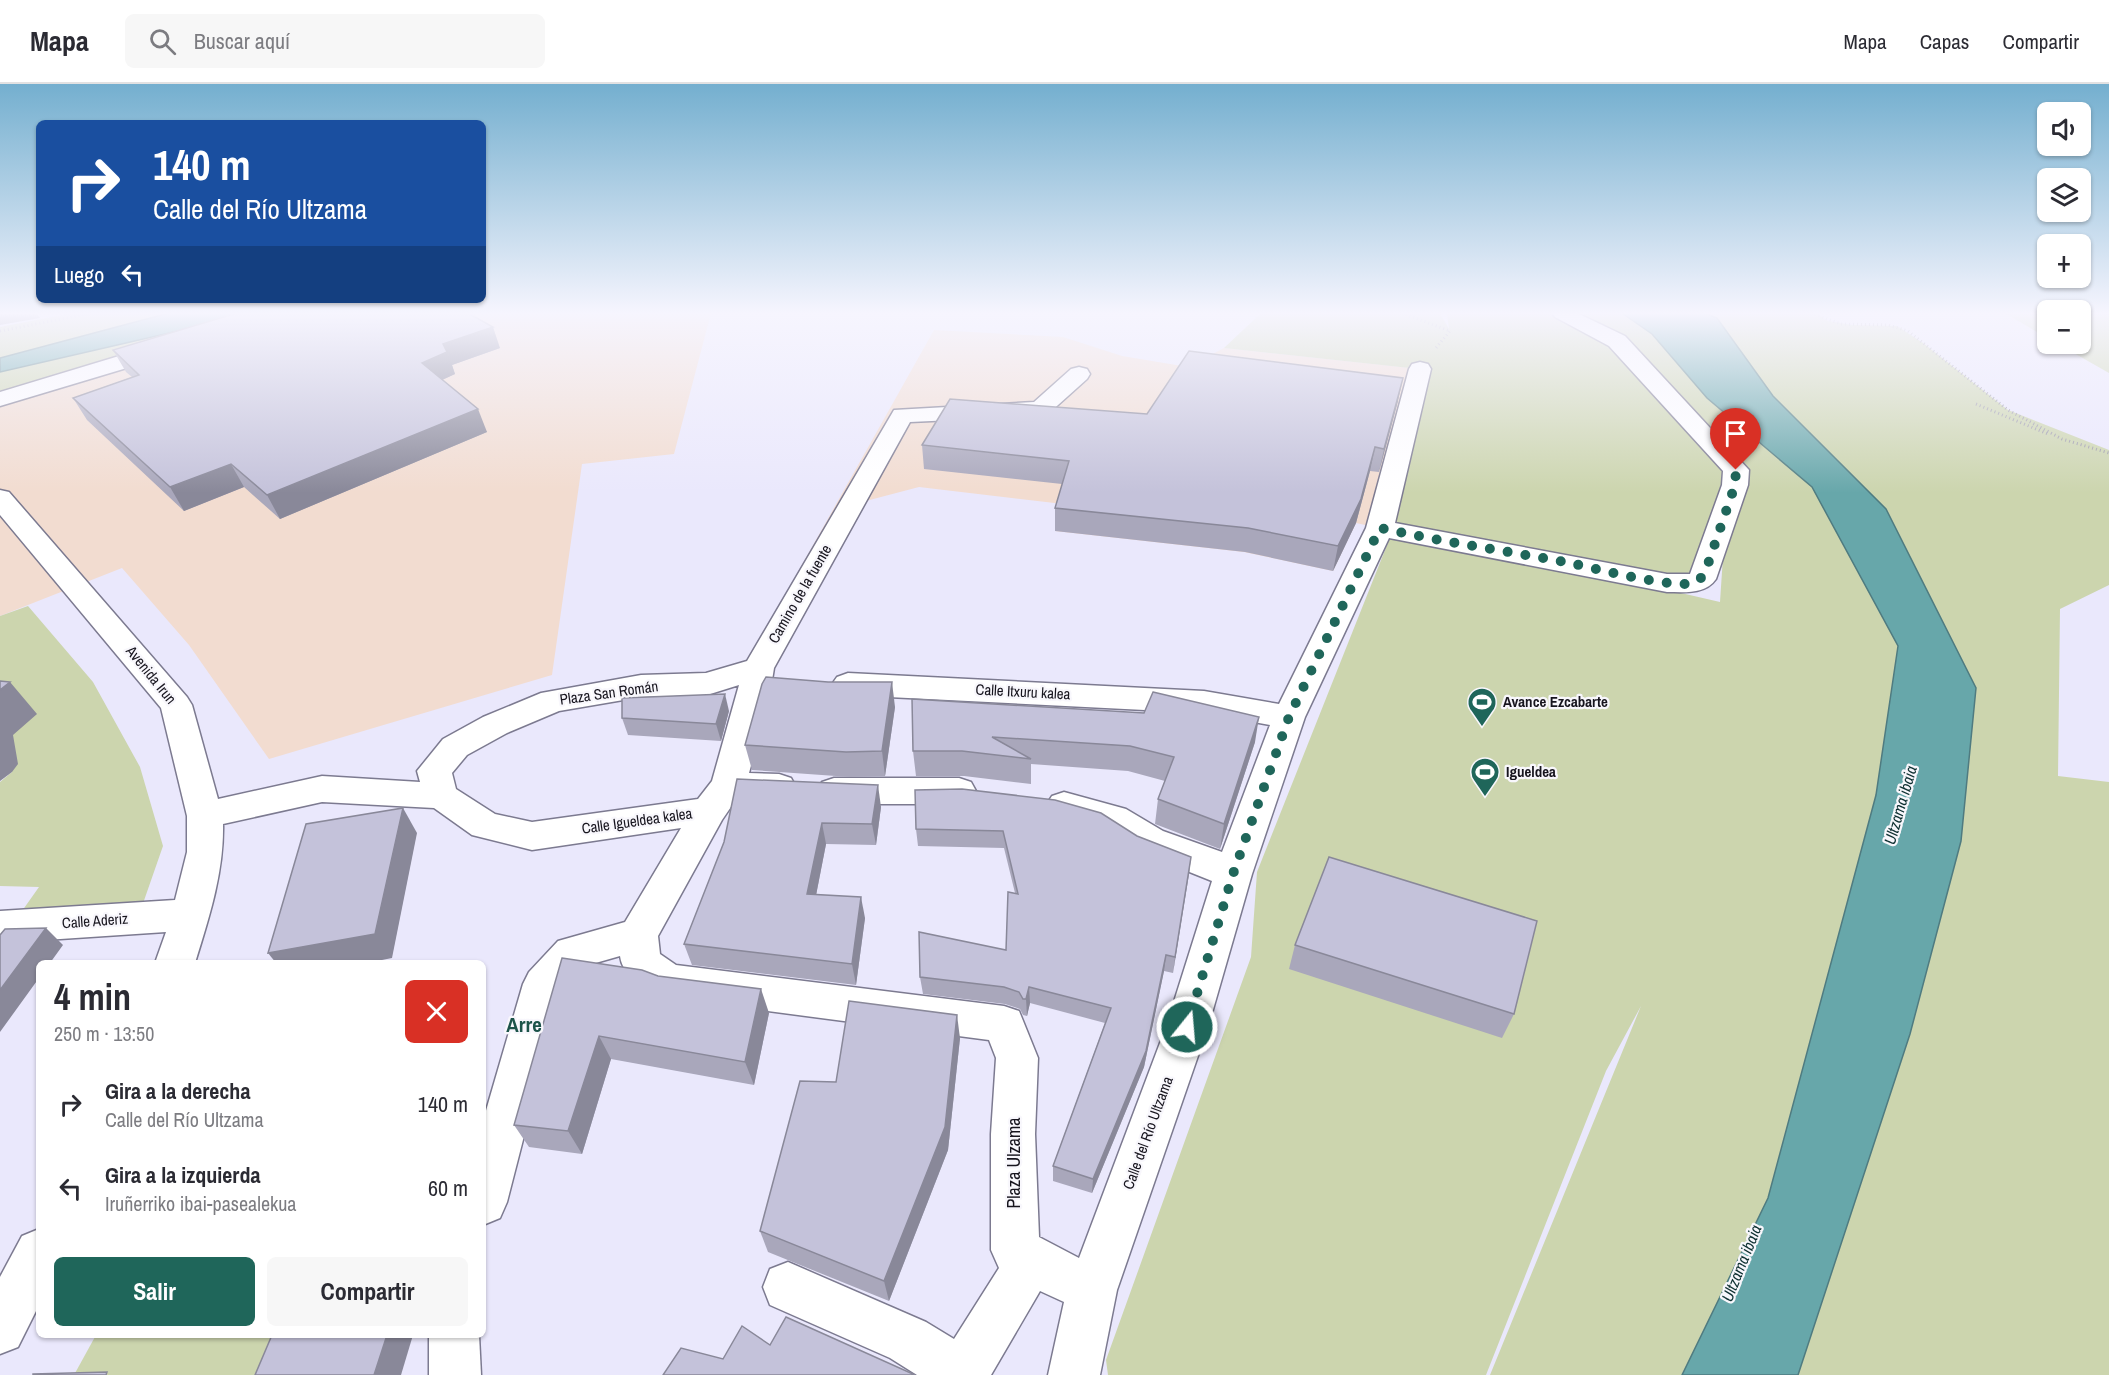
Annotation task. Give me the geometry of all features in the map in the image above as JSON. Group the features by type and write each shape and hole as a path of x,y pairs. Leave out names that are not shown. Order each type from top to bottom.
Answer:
{"street":[{"path":"0,399 86,373"},
{"name":"Calle del Río Ultzama","path":"1074,1375 1092,1290 1187,1027 1233,874 1289,717 1380,528 1419,373"},
{"path":"1380,528 1666,583 1691,584 1702,579 1735,485 1736,470 1647,373"},
{"name":"Camino de la fuente","path":"638,935 718,798 753,699 757,674 902,415 1040,409 1079,374"},
{"name":"Avenida Irun","path":"0,499 176,705 205,816 205,852 191,915 176,960"},
{"path":"757,674 790,682"},
{"name":"Plaza San Román","path":"441,796 434,771 455,747 495,725 552,701 641,686 707,684 757,674"},
{"name":"Calle Itxuru kalea","path":"824,683 1203,702 1289,717"},
{"name":"Calle Igueldea kalea","path":"441,796 485,825 532,836 718,798 762,785 817,791 964,791 987,794"},
{"path":"205,816 322,789 441,796"},
{"path":"1032,800 1055,802 1113,818 1150,841 1211,863 1233,874"},
{"name":"Calle Aderiz","path":"0,927 191,915"},
{"path":"486,1191 543,984 573,953 638,935"},
{"name":"Plaza Ulzama","path":"638,935 640,963 668,981 1004,1024 1017,1058 1013,1134 1015,1250 1031,1260"},
{"path":"0,1329 36,1259"},
{"path":"788,1287 908,1340 963,1374 1031,1260 1092,1290"},
{"path":"454,1338 455,1375"}],"path":[{"path":"1961,373 2008,410 2062,439"},
{"path":"1976,404 2018,423 2109,453"}],"shaded area":[{"path":"0,373 109,373 0,406"},
{"path":"109,373 695,373 674,454 582,464 552,675 269,759 189,645 122,568 0,616 0,406"},
{"path":"910,373 1419,373 1393,531 1356,523 1333,571 1244,552 1055,531 1063,504 919,487 862,502 757,645"},
{"path":"1418,373 1961,373 2008,410 2109,450 2109,585 2060,609 2058,776 2109,782 2109,1375 1490,1375 1641,1006 1606,1071 1486,1375 1108,1375 1106,1360 1251,957 1257,872 1389,540 1380,528","holes":["1726,511 1720,602 1668,590 1695,583"]},
{"path":"28,606 93,682 140,767 163,846 132,935 5,935 39,887 0,886 0,782 12,772 0,747 0,616"},
{"path":"94,1338 302,1338 287,1375 74,1375"}],"water":[{"name":"Ultzama ibaia","path":"1686,373 1757,373 1773,396 1886,509 1976,688 1961,841 1910,1034 1798,1375 1682,1375 1768,1198 1876,795 1898,646 1812,487 1707,398"}],"building":[{"path":"137,373 434,373 478,409 267,495 231,464 170,487 73,398 139,375"},
{"path":"1174,373 1365,373 1403,378 1384,449 1375,447 1361,499 1338,546 1248,528 1055,508 1069,461 922,445 950,399 1147,414"},
{"path":"766,677 828,682 892,682 882,751 846,752 745,745"},
{"path":"0,681 10,682 0,690"},
{"path":"1153,692 1259,717 1224,824 1158,799 1174,757 1130,746 992,737 1031,759 962,751 913,751 912,699 1144,713"},
{"path":"725,694 716,724 622,718 622,698"},
{"path":"737,779 878,785 872,824 822,823 807,894 861,897 852,964 684,944 724,842"},
{"path":"962,789 1055,800 1101,813 1137,836 1191,857 1175,957 1166,955 1146,1051 1093,1179 1053,1166 1111,1008 1029,987 1026,999 1023,999 1019,992 1004,987 920,977 919,932 1006,950 1008,892 1018,894 1003,831 916,829 915,790"},
{"path":"403,808 375,934 268,953 306,824"},
{"path":"1329,857 1537,921 1514,1014 1295,945"},
{"path":"46,928 0,990 0,935 5,929"},
{"path":"562,958 642,970 658,976 761,989 745,1062 599,1036 568,1131 514,1125"},
{"path":"849,1001 957,1015 945,1127 884,1281 760,1231 800,1081 836,1082"},
{"path":"786,1317 915,1375 663,1375 681,1348 723,1359 742,1326 770,1345"},
{"path":"271,1338 386,1338 374,1375 255,1375"},
{"path":"107,1372 106,1375 33,1375 33,1374"}],"place":[{"name":"Avance Ezcabarte","path":"1482,728"},
{"name":"Igueldea","path":"1485,798"}],"district":[{"name":"Arre","path":"524,1025"}],"route":[{"path":"1187,1027 1233,874 1289,717 1380,528 1666,583 1691,584 1702,579 1707,567 1717,532 1737,479 1736,470"}]}
